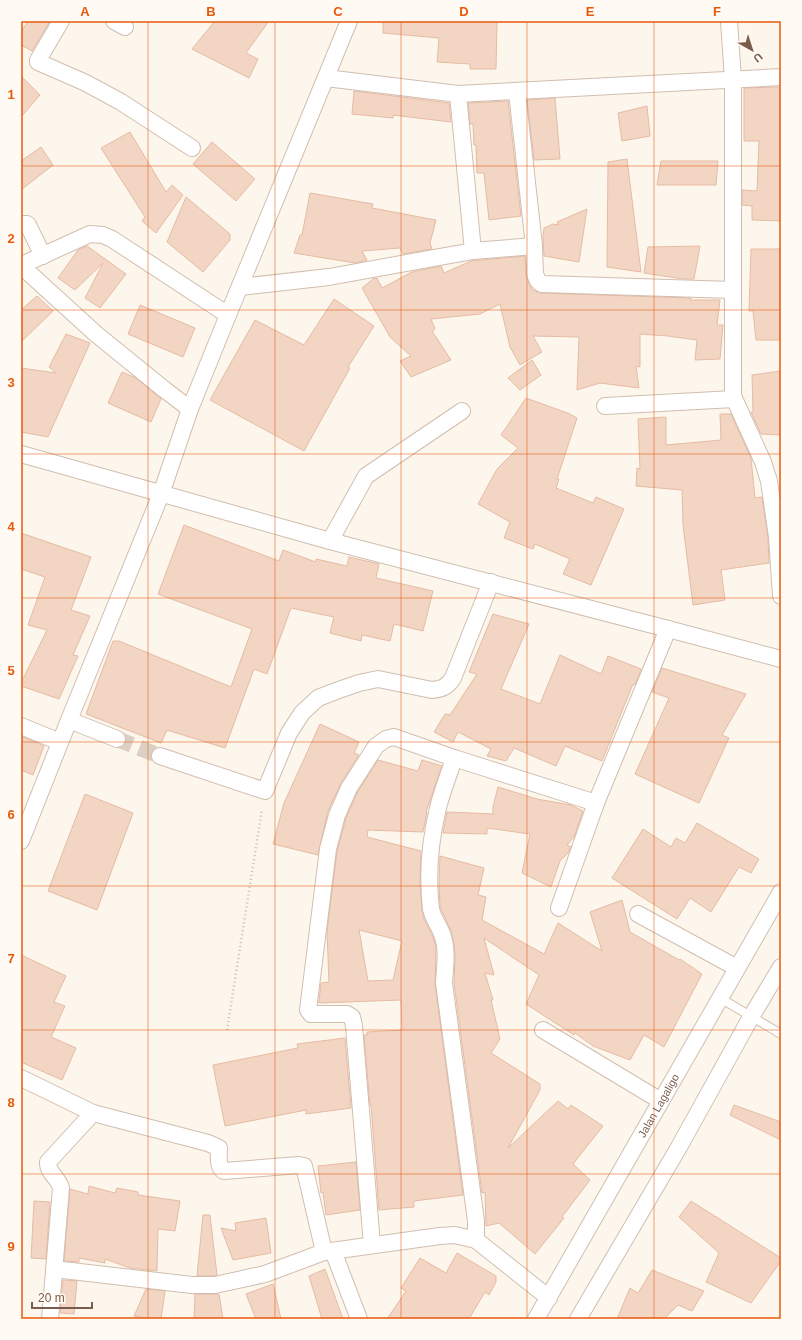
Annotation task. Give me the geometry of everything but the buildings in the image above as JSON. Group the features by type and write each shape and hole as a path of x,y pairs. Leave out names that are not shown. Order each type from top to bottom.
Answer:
{"street":[{"path":"61,21 38,62 86,83 121,102 192,148"},
{"path":"21,841 68,720 161,494 190,409 349,21"},
{"path":"729,21 733,80 734,399 767,472 778,526 781,596"},
{"path":"326,78 458,94 781,77"},
{"path":"517,92 536,277 538,281 542,284 733,290"},
{"path":"458,94 473,251"},
{"path":"21,224 28,225 43,256"},
{"path":"190,409 96,334 29,273 24,264 90,234 108,237 228,315"},
{"path":"240,287 329,277 473,251 534,246"},
{"path":"605,406 734,399"},
{"path":"330,541 366,476 462,411"},
{"path":"21,454 330,541 668,628 781,659"},
{"path":"160,756 265,791 289,733 302,713 318,698 359,683 378,679 432,690 441,689 449,685 491,582"},
{"path":"558,908 596,803 668,628"},
{"path":"68,720 117,739"},
{"path":"21,726 60,742"},
{"path":"372,1244 354,1026 352,1018 347,1014 311,1014 308,1010 328,849 337,815 349,788 376,746 380,742 394,737 454,758 596,803"},
{"path":"454,758 438,809 430,851 430,898 435,922 442,934 445,947 444,983 476,1221 476,1240"},
{"name":"Jalan Lagaligo","path":"536,1319 781,892"},
{"path":"638,914 737,968"},
{"path":"578,1319 679,1147 751,1017 781,967"},
{"path":"543,1030 661,1101"},
{"path":"21,1078 93,1113 208,1143 217,1147 219,1148 221,1170 224,1171 299,1165 304,1166 328,1252 360,1319"},
{"path":"50,1319 61,1188 59,1182 49,1170 48,1162 93,1113"},
{"path":"54,1269 192,1285 215,1285 265,1274 328,1252 372,1244 455,1235 476,1240 549,1298"}],"lane":[{"path":"720,998 781,1034"}],"path":[{"path":"227,1030 265,791"}],"tunnel":[{"path":"117,739 160,756"}]}
